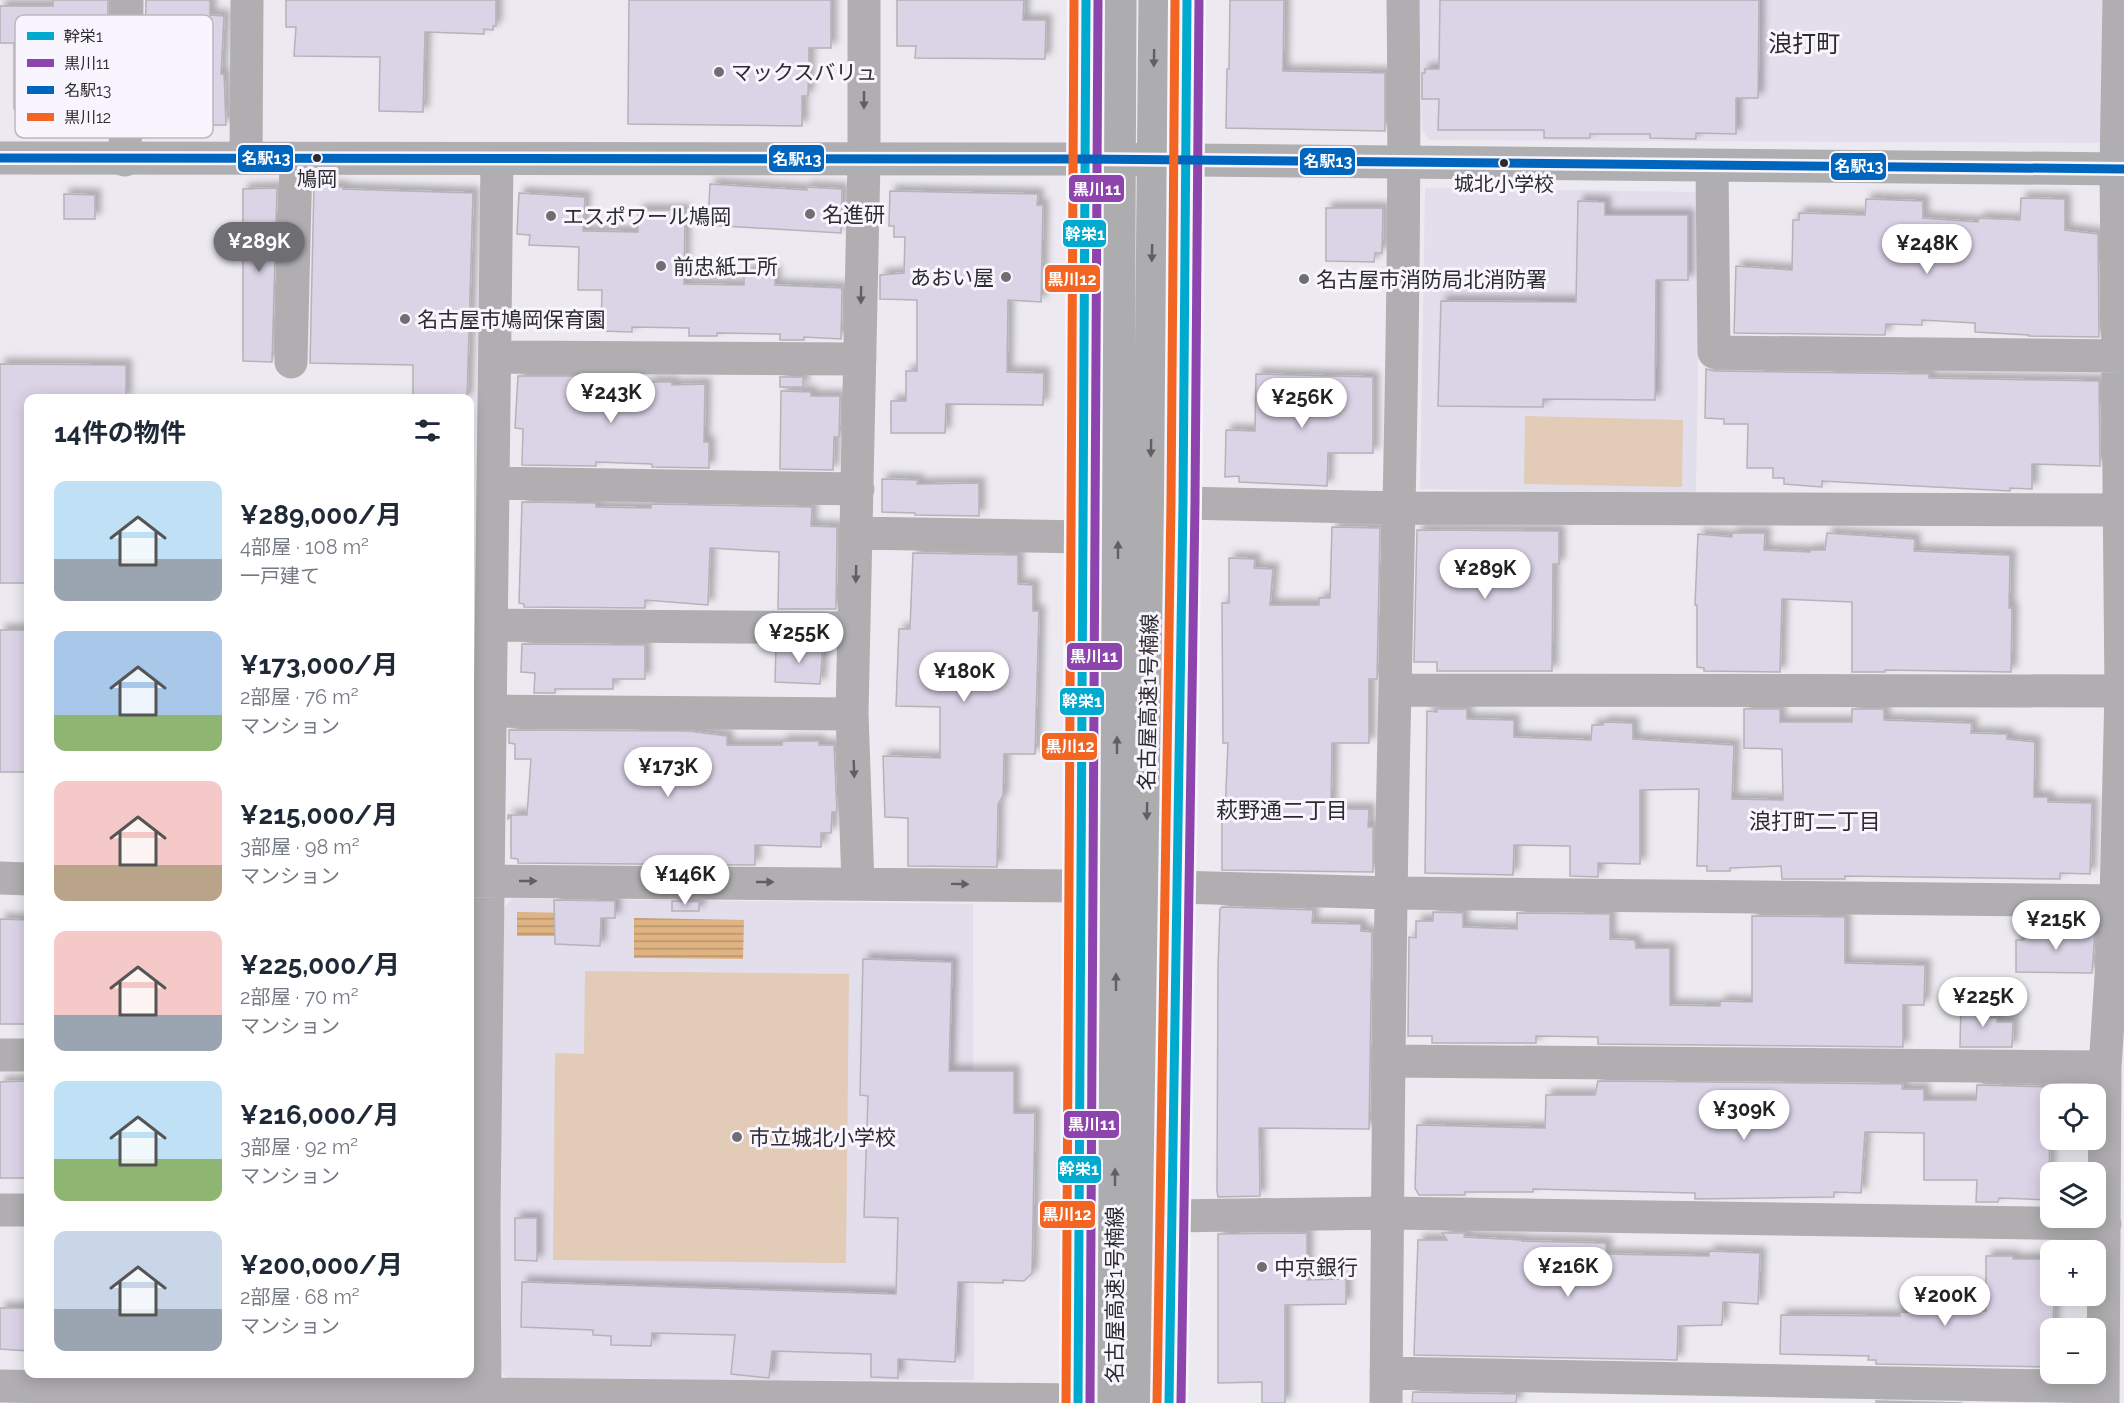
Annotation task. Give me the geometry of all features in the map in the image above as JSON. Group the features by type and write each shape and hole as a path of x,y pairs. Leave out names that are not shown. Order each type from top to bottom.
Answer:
{"highway":[{"path":"1078,1401 1086,0"},
{"name":"名古屋高速1号楠線","path":"1114,1403 1120,0"},
{"name":"名古屋高速1号楠線","path":"1141,1403 1155,0"},
{"path":"1169,1403 1183,502 1187,0"}],"street":[{"path":"127,0 127,15"},
{"path":"246,158 247,0"},
{"path":"858,883 852,714 864,160 864,0"},
{"path":"1403,0 1405,163 1391,893 1386,1388 2103,1395 2105,1228"},
{"path":"2105,1162 2106,1067 2120,901 2123,691 2118,0"},
{"path":"125,138 125,160"},
{"path":"0,158 125,160 246,158 296,160 1084,159 2120,169"},
{"path":"291,362 296,160"},
{"path":"485,1398 477,1214 479,881 484,694 492,625 497,160"},
{"path":"1712,166 1714,352 2121,356"},
{"path":"495,357 860,359"},
{"path":"494,483 858,489"},
{"path":"1183,502 1400,508 2122,511"},
{"path":"856,533 1084,537"},
{"path":"492,625 854,628"},
{"path":"1395,690 2123,691"},
{"path":"484,694 852,714"},
{"path":"0,878 24,879"},
{"path":"479,881 1080,886"},
{"path":"1177,887 1391,893 2120,901"},
{"path":"0,1055 24,1055"},
{"path":"1389,1061 2106,1067"},
{"path":"0,1210 24,1210"},
{"path":"1172,1216 1388,1213 2040,1223"},
{"path":"0,1386 485,1398 1078,1401"}],"shaded area":[{"path":"1419,0 2114,0 2116,143 1429,140 1422,130"},
{"path":"1425,188 1701,192 1696,493 1420,489"},
{"path":"1525,416 1683,420 1682,487 1524,484"},
{"name":"市立城北小学校","path":"513,898 973,904 974,1380 510,1381 497,1367 504,908"},
{"path":"517,912 571,913 571,936 517,936"},
{"path":"634,918 744,920 743,959 634,958"},
{"path":"585,971 849,974 846,1263 553,1260 555,1053 584,1054"}],"building":[{"path":"53,0 108,0 108,15 15,15 14,109 14,43 0,43 0,6 53,6"},
{"path":"146,0 210,0 210,15 146,15"},
{"path":"286,0 496,0 496,26 493,26 493,30 484,29 484,34 425,32 423,112 379,111 380,57 294,56 296,27 286,27"},
{"name":"マックスバリュ","path":"629,0 831,0 831,48 809,48 808,96 802,96 802,126 628,124"},
{"path":"897,0 1024,0 1023,20 1046,20 1045,59 915,58 916,46 897,46"},
{"path":"1230,0 1284,0 1283,71 1385,73 1385,131 1226,128"},
{"path":"1440,0 1759,0 1758,98 1736,98 1736,134 1696,133 1696,139 1650,138 1650,134 1590,134 1590,138 1544,138 1544,130 1438,130 1439,99 1422,99 1422,73 1425,73 1425,69 1439,69"},
{"path":"213,15 224,16 221,74 224,74 226,125 213,125"},
{"path":"710,184 807,190 806,187 842,189 841,233 708,225"},
{"path":"314,185 343,187 343,189 473,193 467,394 413,394 413,365 310,363"},
{"path":"277,188 272,362 243,361 243,189"},
{"path":"890,191 1038,194 1037,205 1043,205 1041,302 1008,300 1007,372 1044,373 1043,405 946,404 945,433 891,433 891,401 906,401 906,371 917,371 917,300 880,299 880,275 904,273 905,237 894,237 894,226 889,226"},
{"path":"519,193 585,197 583,231 638,232 638,210 685,210 684,284 744,285 744,271 775,272 775,285 842,288 841,339 804,337 804,340 780,340 780,334 717,333 717,336 689,336 689,328 632,327 632,332 601,331 602,290 578,290 579,247 529,245 530,235 517,234"},
{"path":"64,194 95,195 95,219 64,219"},
{"path":"2021,198 2065,199 2065,230 2098,234 2099,337 2029,336 1975,332 1975,323 1922,320 1922,325 1886,324 1885,335 1734,333 1736,266 1792,270 1793,220 1799,220 1799,213 1865,215 1866,199 1923,201 1923,218 1978,222 1979,218 2020,220"},
{"path":"1578,201 1605,202 1605,215 1688,215 1688,280 1656,280 1655,400 1543,399 1543,407 1438,406 1441,301 1576,302"},
{"path":"1326,208 1383,208 1382,253 1375,253 1374,262 1326,261"},
{"path":"0,364 126,365 126,394 24,394 24,583 0,583"},
{"path":"1706,369 1714,371 1929,374 1929,378 2099,381 2100,466 2032,464 2032,489 2010,488 2010,491 1822,481 1822,487 1784,484 1784,478 1773,478 1773,468 1747,468 1748,424 1724,424 1724,419 1705,418"},
{"path":"1256,374 1373,377 1373,453 1328,453 1327,486 1239,482 1239,476 1225,477 1226,430 1255,431"},
{"path":"518,376 579,376 578,391 648,391 648,382 672,382 672,385 705,384 704,442 709,442 709,468 652,467 652,464 596,462 596,466 522,465 523,429 515,428"},
{"path":"780,377 803,377 803,387 780,387"},
{"path":"781,391 811,392 811,396 840,396 839,437 834,437 833,470 780,469"},
{"path":"882,479 918,480 917,484 979,483 979,516 882,512"},
{"path":"522,502 596,503 596,507 651,508 651,504 812,507 811,526 837,527 836,609 778,609 779,552 710,548 708,605 645,600 645,608 524,607 524,604 519,603"},
{"path":"1332,527 1380,528 1377,679 1369,679 1369,743 1332,743 1331,809 1369,809 1368,827 1373,827 1373,872 1222,870 1222,814 1225,814 1228,743 1223,743 1222,603 1229,603 1229,558 1255,559 1254,568 1273,569 1270,605 1319,605 1319,598 1330,598"},
{"path":"1417,530 1559,531 1559,564 1553,564 1552,671 1437,671 1437,662 1414,662"},
{"path":"1732,533 1765,533 1764,550 1810,552 1810,550 1825,550 1827,533 1915,539 1914,551 2010,555 2011,672 1885,670 1885,672 1852,672 1852,602 1782,599 1780,672 1704,671 1704,668 1697,667 1697,605 1695,605 1698,534 1732,537"},
{"path":"913,553 1018,555 1018,584 1033,585 1033,611 1039,611 1035,754 1004,754 1003,796 998,804 997,867 908,866 908,818 885,817 883,756 940,758 940,707 896,706 899,629 910,629"},
{"path":"0,630 24,630 24,772 0,772"},
{"path":"522,644 645,645 645,679 613,679 613,689 555,689 555,693 534,693 535,673 521,672"},
{"path":"776,646 823,646 820,684 775,682"},
{"path":"1437,709 1467,709 1467,719 1514,720 1514,737 1591,740 1592,725 1603,725 1603,722 1633,723 1633,739 1734,745 1732,799 1783,800 1782,749 1744,748 1744,709 1780,709 1780,722 1852,722 1852,709 1884,709 1884,720 1972,723 1971,733 2007,734 2007,739 2035,742 2034,797 2048,797 2048,802 2092,803 2090,874 2060,873 2060,879 1845,876 1845,879 1782,879 1781,866 1707,871 1707,866 1697,866 1699,789 1640,790 1640,864 1598,863 1598,877 1570,876 1570,846 1514,845 1513,875 1425,873 1427,711 1437,712"},
{"path":"509,730 689,731 727,736 727,745 782,745 782,741 819,741 819,745 834,745 837,812 832,812 831,833 821,833 821,847 755,845 755,865 518,863 518,859 511,858 511,816 508,819 508,815 527,815 531,759 515,759 515,744 509,743"},
{"path":"554,900 615,901 615,918 601,918 600,946 555,944"},
{"path":"672,901 699,902 699,911 672,911"},
{"path":"1222,907 1313,910 1312,923 1361,924 1361,931 1372,932 1369,1129 1259,1128 1260,1196 1218,1197 1217,1191 1218,969 1220,909"},
{"path":"1433,912 1463,913 1463,927 1517,929 1517,913 1610,914 1610,939 1635,940 1636,948 1670,948 1670,1005 1720,1006 1720,1001 1752,1002 1752,916 1845,917 1845,963 1925,965 1924,1005 1903,1005 1903,1047 1598,1044 1598,1037 1536,1036 1536,1043 1432,1043 1432,1036 1408,1036 1409,937 1416,938 1416,921 1433,921"},
{"path":"0,919 24,920 24,1024 0,1024"},
{"path":"2024,929 2095,930 2092,973 2016,972 2016,940 2024,940"},
{"path":"863,959 952,962 949,1071 1014,1071 1014,1113 1035,1113 1032,1273 1024,1281 958,1282 955,1362 898,1359 898,1378 871,1377 871,1354 772,1351 769,1378 731,1374 735,1335 652,1333 651,1346 611,1345 611,1336 593,1335 593,1330 521,1327 522,1282 896,1294 898,1218 864,1217 868,1096 860,1095"},
{"path":"1961,1000 1983,1000 1983,1017 1997,1018 1997,1022 2013,1022 2012,1047 1960,1047"},
{"path":"24,1081 24,1178 0,1178 0,1082"},
{"path":"1598,1081 1903,1084 1902,1089 1924,1089 1924,1100 1976,1100 1977,1085 2040,1087 2040,1150 2049,1150 2049,1162 2040,1162 2040,1200 1999,1198 1998,1202 1976,1202 1977,1180 1924,1180 1924,1133 1865,1132 1861,1193 1834,1192 1834,1197 1695,1199 1695,1193 1533,1189 1533,1192 1419,1195 1415,1188 1417,1125 1545,1128 1546,1095 1595,1095"},
{"path":"515,1218 537,1218 537,1261 515,1260"},
{"path":"1307,1233 1307,1280 1346,1279 1346,1304 1285,1305 1285,1403 1262,1403 1262,1382 1218,1383 1218,1234"},
{"path":"1442,1233 1465,1233 1464,1237 1522,1241 1606,1243 1606,1254 1709,1256 1709,1251 1760,1253 1758,1304 1723,1302 1722,1325 1678,1326 1677,1360 1414,1355 1418,1240 1447,1240"},
{"path":"1986,1256 2040,1259 2040,1306 2054,1306 2053,1318 2040,1318 2040,1367 1876,1364 1876,1360 1868,1360 1869,1356 1780,1354 1781,1315 1900,1316 1900,1312 1986,1311"},
{"path":"0,1308 24,1308 24,1351 0,1349"},
{"path":"1413,1392 1517,1394 1516,1403 1412,1403"},
{"path":"1876,1401 1962,1403 1876,1403"}],"transit line":[{"name":"黒川12","path":"1066,1403 1074,0"},
{"name":"幹栄1","path":"1078,1403 1086,0"},
{"name":"黒川11","path":"1090,1403 1098,0"},
{"name":"黒川12","path":"1157,1403 1171,503 1175,0"},
{"name":"幹栄1","path":"1169,1403 1183,503 1187,0"},
{"name":"黒川11","path":"1181,1403 1195,503 1199,0"},
{"name":"名駅13","path":"0,158 1084,159 2124,169"}],"place":[{"name":"マックスバリュ","path":"719,72"},
{"name":"鳩岡","path":"317,158"},
{"name":"城北小学校","path":"1504,163"},
{"name":"名進研","path":"810,214"},
{"name":"エスポワール鳩岡","path":"551,216"},
{"name":"前忠紙工所","path":"661,266"},
{"name":"あおい屋","path":"1006,277"},
{"name":"名古屋市消防局北消防署","path":"1304,279"},
{"name":"名古屋市鳩岡保育園","path":"405,319"},
{"name":"市立城北小学校","path":"737,1137"},
{"name":"中京銀行","path":"1262,1267"}],"district":[{"name":"浪打町","path":"1804,43"},
{"name":"萩野通二丁目","path":"1282,810"},
{"name":"浪打町二丁目","path":"1815,821"}]}
